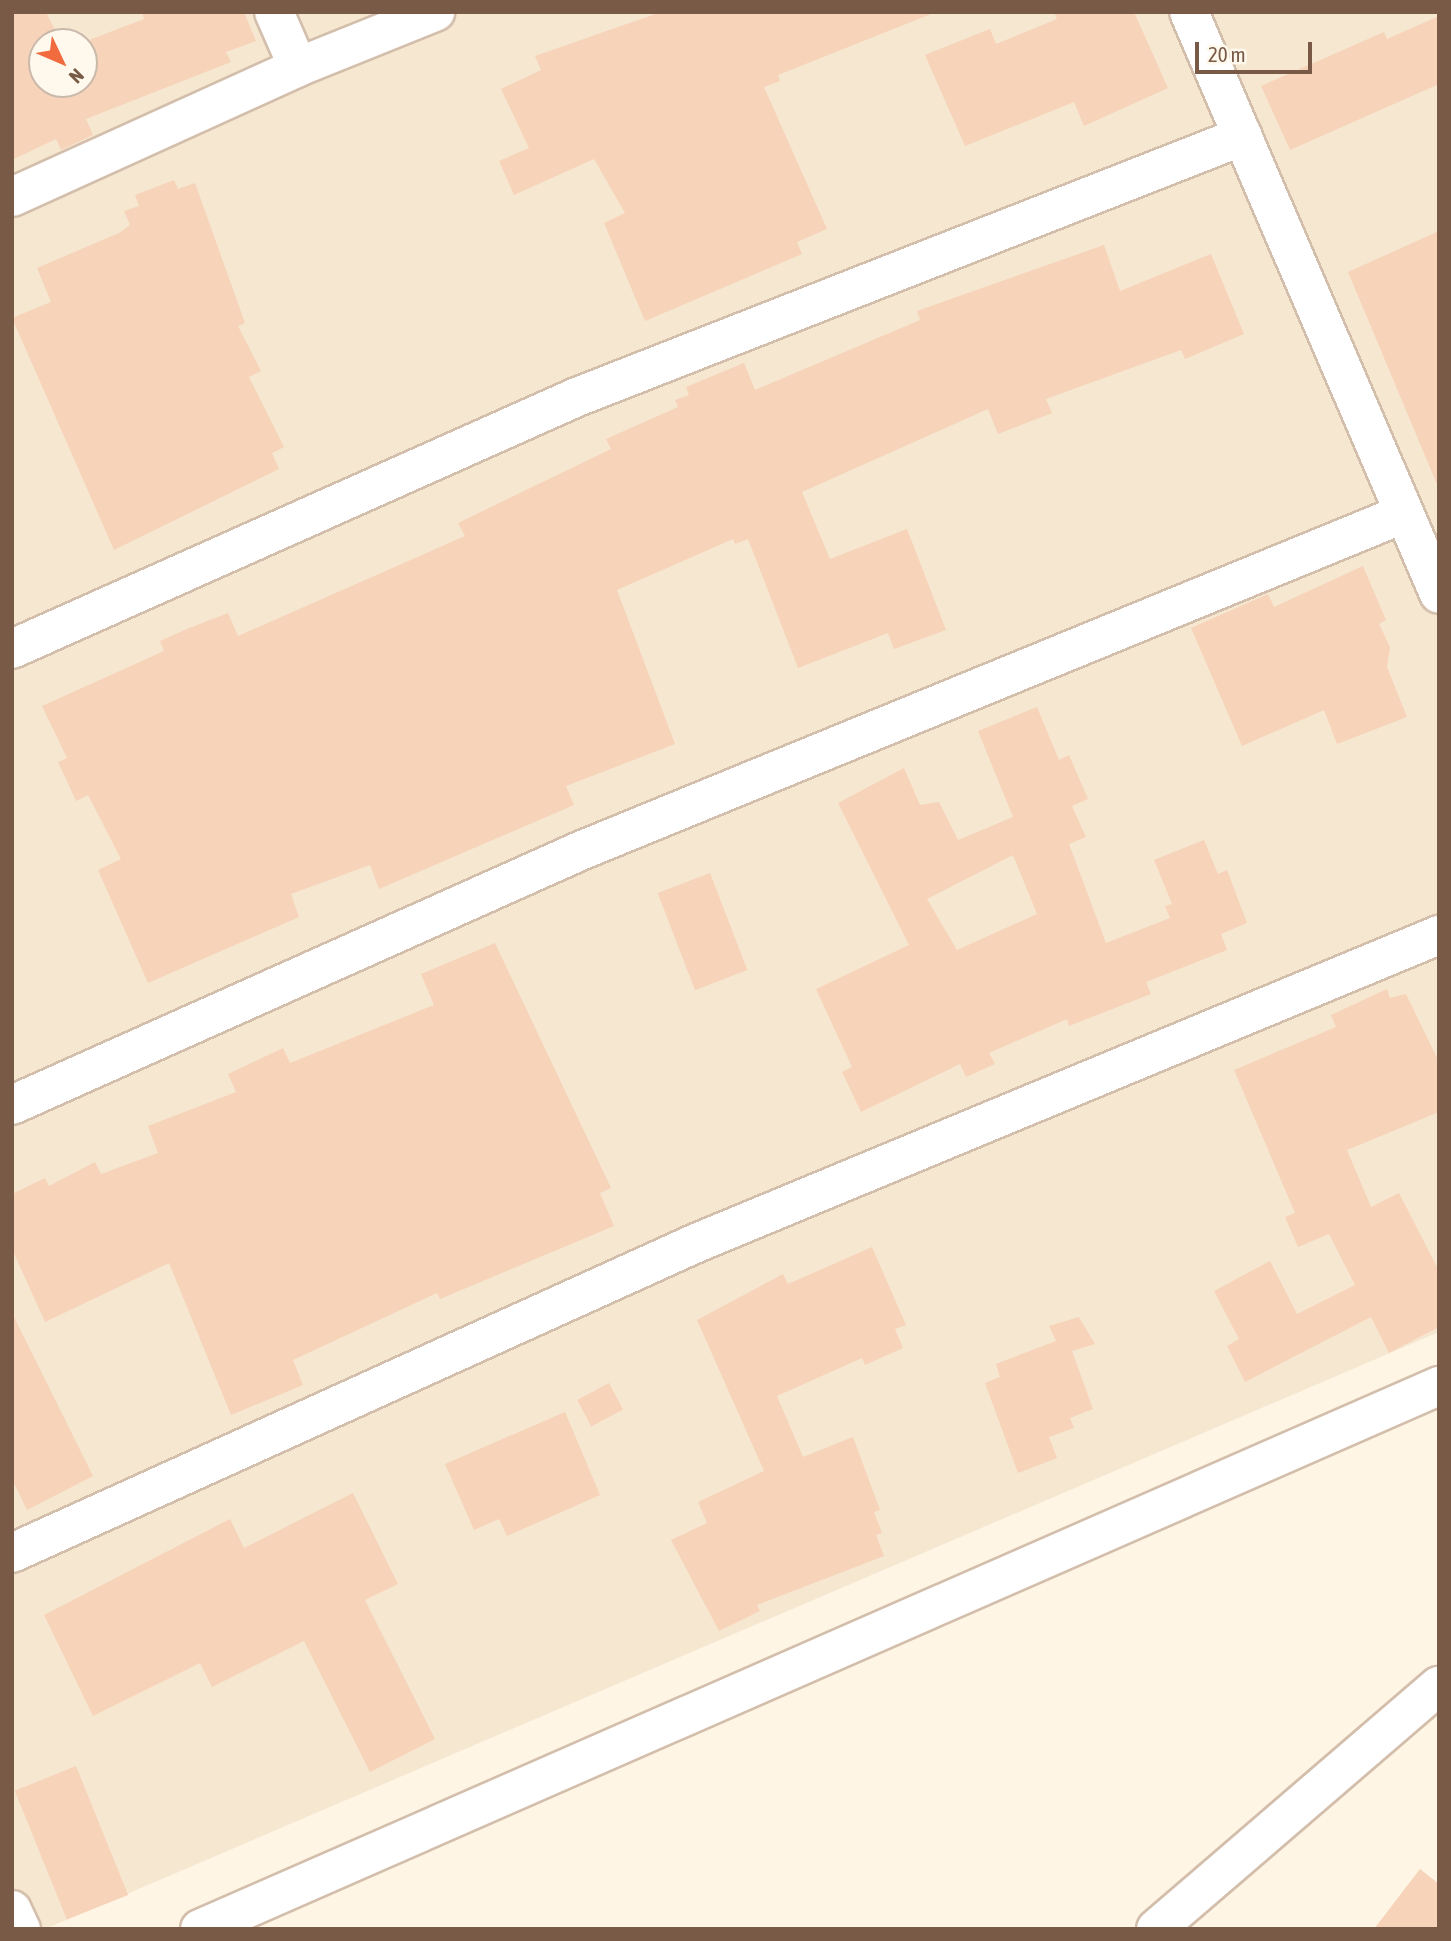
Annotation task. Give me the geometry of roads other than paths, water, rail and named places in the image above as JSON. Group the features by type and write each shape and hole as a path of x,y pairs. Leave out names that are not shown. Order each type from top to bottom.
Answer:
{"street":[{"path":"274,12 298,66"},
{"path":"12,197 298,66 435,12"},
{"path":"1189,12 1439,594"},
{"path":"12,649 577,397 1243,136"},
{"path":"12,1105 580,851 1403,514"},
{"path":"12,1553 694,1244 1439,935"},
{"path":"200,1929 1439,1386"},
{"path":"1156,1929 1439,1686"},
{"path":"12,1910 21,1929"}]}
